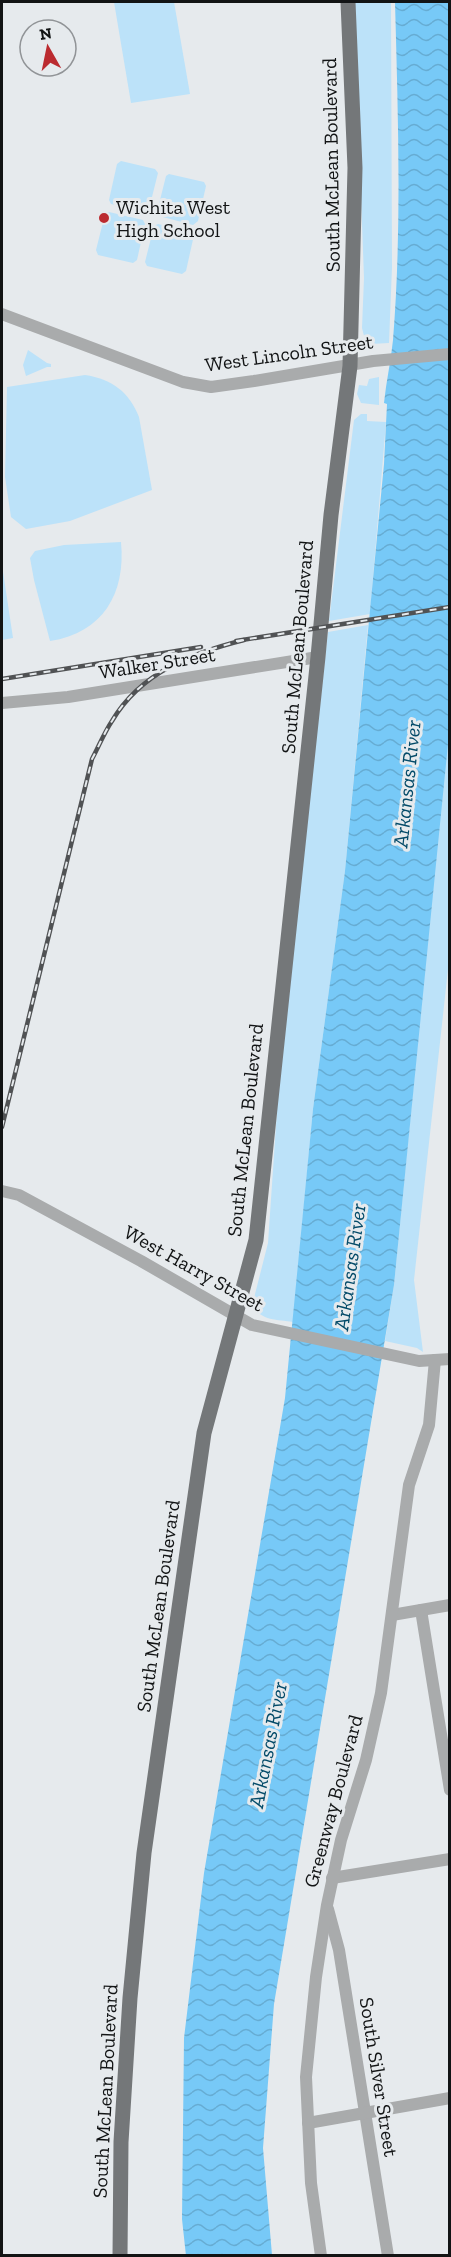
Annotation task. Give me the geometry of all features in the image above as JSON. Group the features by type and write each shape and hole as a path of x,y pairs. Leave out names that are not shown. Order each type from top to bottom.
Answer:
{"main road":[{"name":"South McLean Boulevard","path":"120,2256 122,2132 130,1998 144,1853 204,1433 256,1240 331,515 350,366 355,168 348,2"}],"street":[{"name":"West Lincoln Street","path":"2,314 193,385 211,387 373,362 450,354"},
{"name":"Walker Street","path":"2,703 68,697 318,657"},
{"name":"West Harry Street","path":"2,1191 19,1195 141,1261 252,1325 419,1361 450,1359"},
{"name":"Greenway Boulevard","path":"321,2256 311,2183 306,2076 316,1977 332,1878 341,1840 366,1760 381,1693 409,1485 429,1425 435,1360"},
{"path":"392,1615 450,1605"},
{"path":"421,1610 450,1790"},
{"path":"332,1878 450,1859"},
{"name":"South Silver Street","path":"327,1905 339,1950 388,2256"},
{"path":"308,2123 450,2098"}],"shaded area":[{"path":"114,2 174,2 190,94 131,103"},
{"path":"354,2 391,2 392,267 389,343 371,344 365,340 362,328 364,278"},
{"path":"121,161 155,169 158,173 149,209 145,212 111,204 109,200 117,164"},
{"path":"169,174 204,182 206,186 198,221 193,225 159,216 157,212 166,176"},
{"path":"109,212 143,220 145,224 137,260 133,263 98,255 96,250 105,214"},
{"path":"158,224 192,232 194,235 186,271 182,274 147,266 145,262 154,226"},
{"path":"28,350 51,364 51,367 26,376 23,365"},
{"path":"85,375 111,383 125,394 135,408 139,417 152,490 70,521 26,529 11,517 5,477 7,387"},
{"path":"379,377 379,405 361,403 357,394 359,385 367,386 369,379"},
{"path":"361,414 367,414 367,421 386,422 370,614 329,621 354,420"},
{"path":"121,542 122,561 119,578 115,594 107,608 97,620 84,629 68,637 50,641 30,558 35,551 64,545"},
{"path":"2,565 13,638 2,640"},
{"path":"368,625 345,871 313,1109 293,1322 275,1320 259,1313 253,1302 268,1243 277,1094 328,632"},
{"path":"449,724 449,960 414,1280 423,1352 417,1348 385,1341 394,1285"}],"water":[{"name":"Arkansas River","path":"395,2 449,2 450,724 394,1285 274,2004 263,2148 272,2255 186,2256 182,2219 184,2038 204,1873 285,1398 313,1109 345,871 384,464 387,404 384,403 393,340 398,256"}],"railway":[{"path":"236,641 450,607"},
{"path":"2,1127 92,759 109,726 124,704 153,677 187,658 244,640"},
{"path":"2,679 201,647"}],"place":[{"name":"Wichita West High School","path":"104,218"}]}
